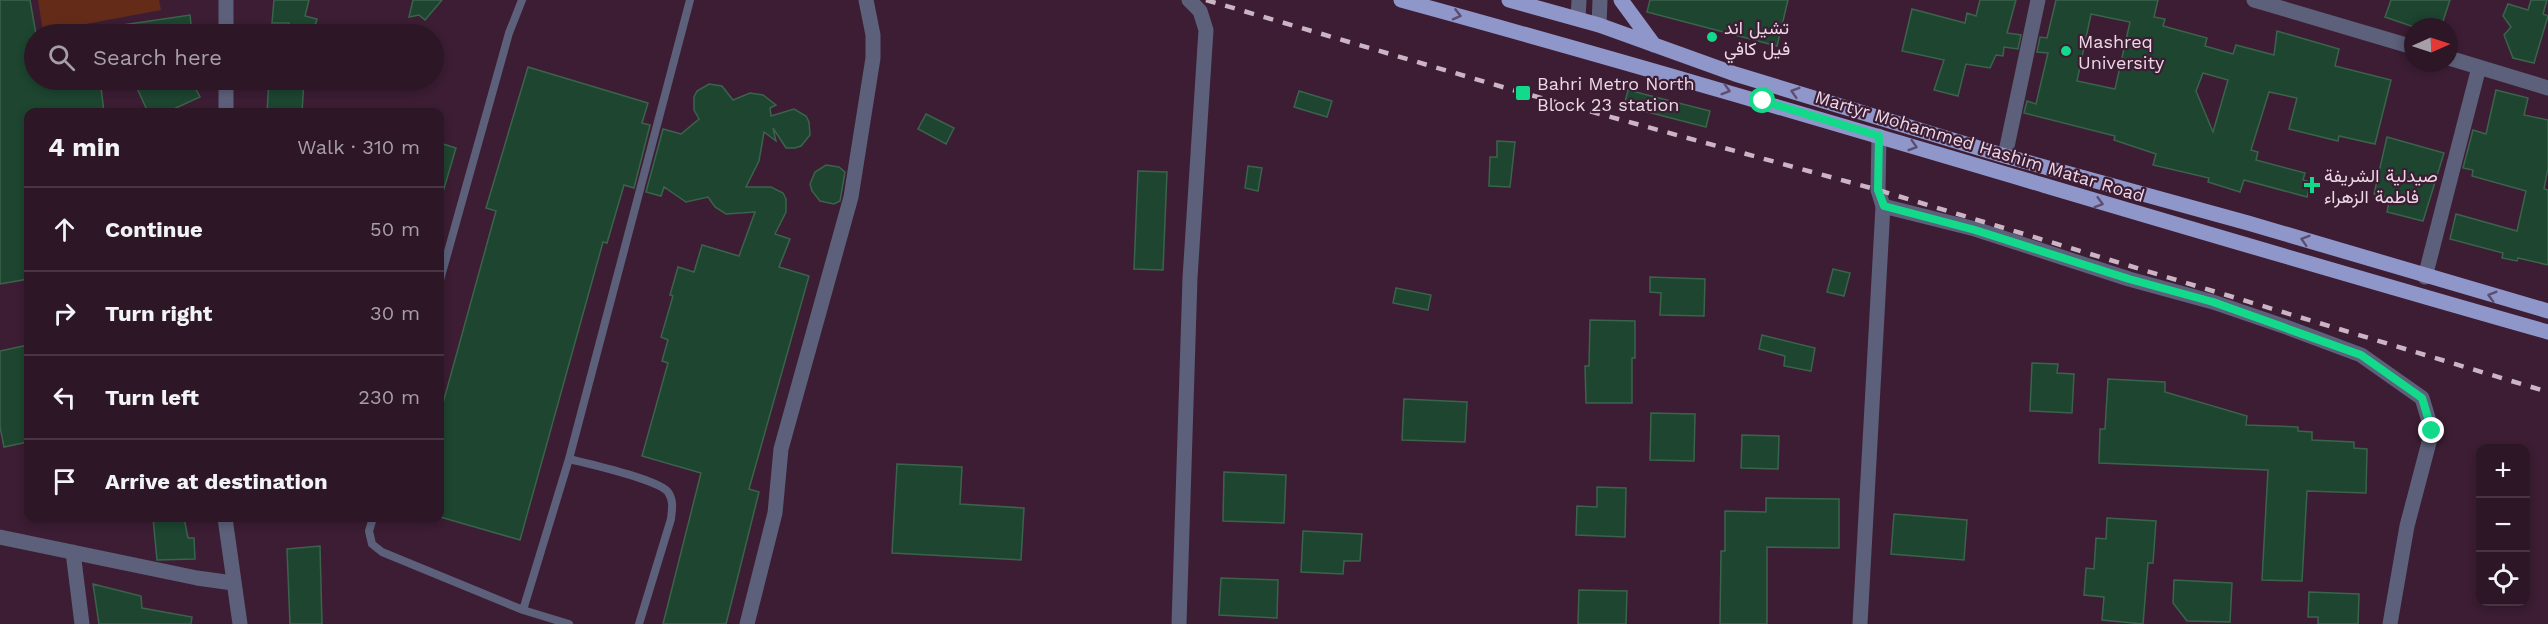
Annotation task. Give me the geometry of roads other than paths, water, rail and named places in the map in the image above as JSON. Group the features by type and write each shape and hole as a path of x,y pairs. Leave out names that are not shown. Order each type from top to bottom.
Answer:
{"main road":[{"name":"Martyr Mohammed Hashim Matar Road","path":"1401,0 1506,27 2548,332"},
{"name":"Martyr Mohammed Hashim Matar Road","path":"1509,0 1542,4 1578,19 1735,74 2005,156 2248,223 2425,277 2548,311"},
{"path":"1621,0 1654,45"}],"street":[{"path":"226,0 226,24"},
{"path":"747,624 775,513 781,449 851,197 873,58 873,35 866,0"},
{"path":"1179,624 1191,266 1206,30 1200,11 1189,0"},
{"path":"1578,19 1579,0"},
{"path":"1599,25 1600,0"},
{"path":"2005,156 2038,0"},
{"path":"2254,0 2306,8 2404,44"},
{"path":"2458,61 2548,88"},
{"path":"2425,277 2479,68"},
{"path":"226,90 226,108"},
{"path":"1860,624 1884,206 1878,190 1879,136"},
{"path":"1884,206 1975,230 2129,279 2213,302 2286,327 2361,355 2422,398 2432,431 2408,525 2390,624"},
{"path":"225,522 240,624"},
{"path":"0,537 197,578 233,583"},
{"path":"73,552 82,624"}],"lane":[{"path":"444,266 509,33 522,0"},
{"path":"523,610 569,459 690,0"},
{"path":"569,459 652,482 667,491 673,503 671,519 639,624"},
{"path":"372,522 369,531 372,544 382,552 523,610 569,624"}],"railway":[{"path":"1206,0 1523,93 1878,190 2548,392"}],"place":[{"name":"تشيل اند فيل كافي","path":"1712,37"},
{"name":"Mashreq University","path":"2066,51"},
{"name":"Bahri Metro North Block 23 station","path":"1523,93"},
{"name":"صيدلية الشريفة فاطمة الزهراء","path":"2312,185"}]}
